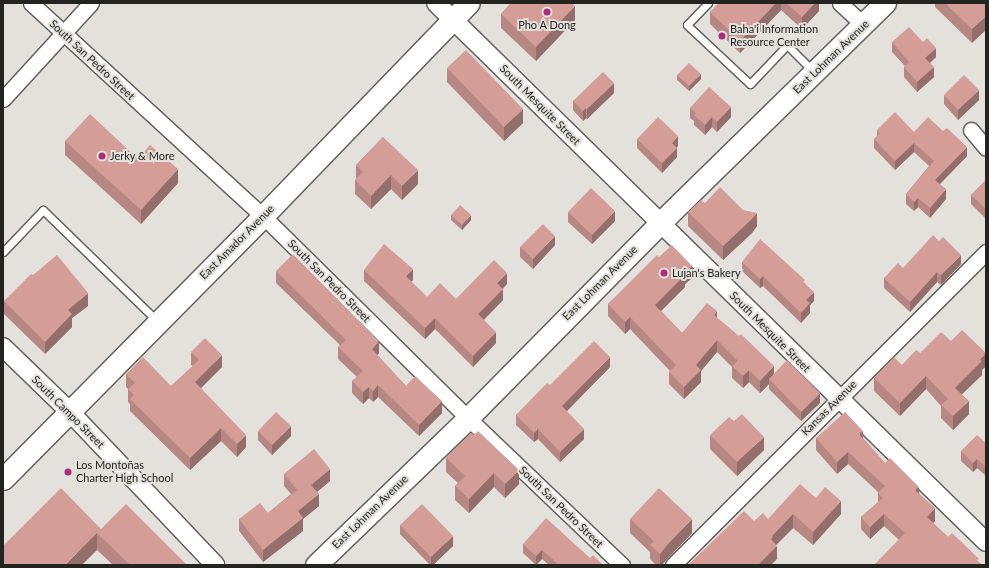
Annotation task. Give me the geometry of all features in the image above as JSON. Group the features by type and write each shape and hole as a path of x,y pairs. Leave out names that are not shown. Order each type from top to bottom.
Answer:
{"main road":[{"name":"East Amador Avenue","path":"3,479 263,216 469,3"},
{"name":"East Lohman Avenue","path":"316,565 468,418 660,223 886,3"}],"street":[{"name":"South San Pedro Street","path":"31,3 263,216 468,418 622,565"},
{"path":"3,99 91,3"},
{"name":"South Mesquite Street","path":"436,3 838,399 986,542"},
{"path":"840,3 864,25"},
{"path":"971,130 986,148"},
{"name":"Kansas Avenue","path":"673,565 986,252"},
{"name":"South Campo Street","path":"3,347 70,412 214,565"}],"lane":[{"path":"708,3 687,25 750,84 787,45 815,73"},
{"path":"3,252 43,210 158,322"}],"building":[{"path":"511,3 571,3 575,6 536,47 501,14"},
{"path":"719,3 776,3 740,41 710,12"},
{"path":"786,3 815,3 802,17"},
{"path":"945,3 986,3 986,16 972,29"},
{"path":"909,27 923,42 927,38 936,48 925,58 934,67 917,82 904,67 909,62 892,42"},
{"path":"466,50 523,109 504,127 447,68"},
{"path":"689,63 701,74 689,86 677,75"},
{"path":"603,72 614,83 583,111 573,101"},
{"path":"964,75 979,90 958,110 944,95"},
{"path":"709,87 731,107 717,122 712,117 705,125 694,115 696,113 690,108"},
{"path":"895,112 914,132 928,117 943,131 947,128 967,147 935,180 946,189 930,208 918,198 914,202 906,194 934,161 914,143 895,161 874,139 880,133 877,130"},
{"path":"90,114 138,159 150,145 178,169 141,210 65,141"},
{"path":"658,117 678,136 672,143 677,148 662,163 637,139"},
{"path":"383,137 418,170 402,186 391,175 371,196 355,180 363,172 356,165"},
{"path":"986,180 986,207 985,208 971,195"},
{"path":"720,187 743,210 757,213 723,246 688,212 701,200 705,203"},
{"path":"591,188 615,211 592,235 568,212"},
{"path":"460,205 471,215 462,225 451,215"},
{"path":"543,224 555,236 533,259 520,247"},
{"path":"933,235 939,241 943,237 961,255 941,275 937,272 910,302 884,278 898,263 903,268"},
{"path":"760,239 805,280 803,282 814,292 806,300 810,303 801,313 763,276 760,279 742,262"},
{"path":"384,244 413,269 406,276 427,297 440,283 456,299 494,260 507,273 497,283 503,289 478,314 496,332 473,356 435,318 425,328 364,270"},
{"path":"672,245 692,266 655,305 682,333 707,303 717,311 714,315 739,336 741,334 774,366 760,381 749,370 743,376 732,366 738,361 717,340 696,365 701,370 684,387 669,372 676,365 630,317 625,322 608,304 657,255 659,257"},
{"path":"293,254 379,341 372,349 406,386 415,376 442,401 419,425 378,385 373,391 369,387 363,392 352,381 363,371 338,347 346,340 276,271"},
{"path":"57,255 88,293 68,310 72,314 45,342 4,301 31,274 33,275"},
{"path":"962,330 986,353 980,359 982,361 955,388 969,401 953,416 941,405 948,399 926,376 900,403 874,378 894,357 902,365 916,350 920,353 941,332 951,341"},
{"path":"205,338 222,355 195,382 246,435 237,444 221,428 190,458 130,399 134,395 128,389 135,383 126,374 143,357 171,386 199,360 191,352"},
{"path":"594,341 610,357 562,406 584,429 560,452 538,429 534,433 516,415 547,383 550,385"},
{"path":"787,360 820,393 801,412 769,379"},
{"path":"276,412 291,426 272,445 258,431"},
{"path":"845,412 863,431 859,434 885,463 890,458 919,487 915,490 935,508 927,517 948,537 952,533 979,559 977,560 982,565 875,564 905,533 884,514 870,527 861,517 883,498 878,493 885,486 848,452 837,462 816,438"},
{"path":"742,414 764,437 737,462 710,435 729,417 734,421"},
{"path":"478,431 519,470 505,484 494,473 469,499 455,486 465,476 446,458 471,433 474,435"},
{"path":"977,435 986,443 985,466 977,459 973,463 961,451"},
{"path":"314,449 330,469 311,485 319,494 298,511 303,518 263,550 239,519 260,503 268,513 297,490 284,474"},
{"path":"800,484 816,498 825,487 841,501 813,532 793,514 772,536 773,537 771,539 777,546 759,564 760,565 688,565 744,511 754,521 763,513 768,519"},
{"path":"61,488 101,529 126,504 187,565 130,565 97,533 65,565 3,565 3,546"},
{"path":"659,488 692,519 660,554 650,545 654,541 630,519"},
{"path":"422,504 453,536 431,557 400,525"},
{"path":"546,518 590,558 593,555 603,565 559,565 542,550 536,556 523,544"}],"place":[{"name":"Pho A Dong","path":"547,12"},
{"name":"Baha'i Information Resource Center","path":"722,36"},
{"name":"Jerky & More","path":"102,156"},
{"name":"Lujan's Bakery","path":"664,273"},
{"name":"Los Montoñas Charter High School","path":"68,472"}]}
